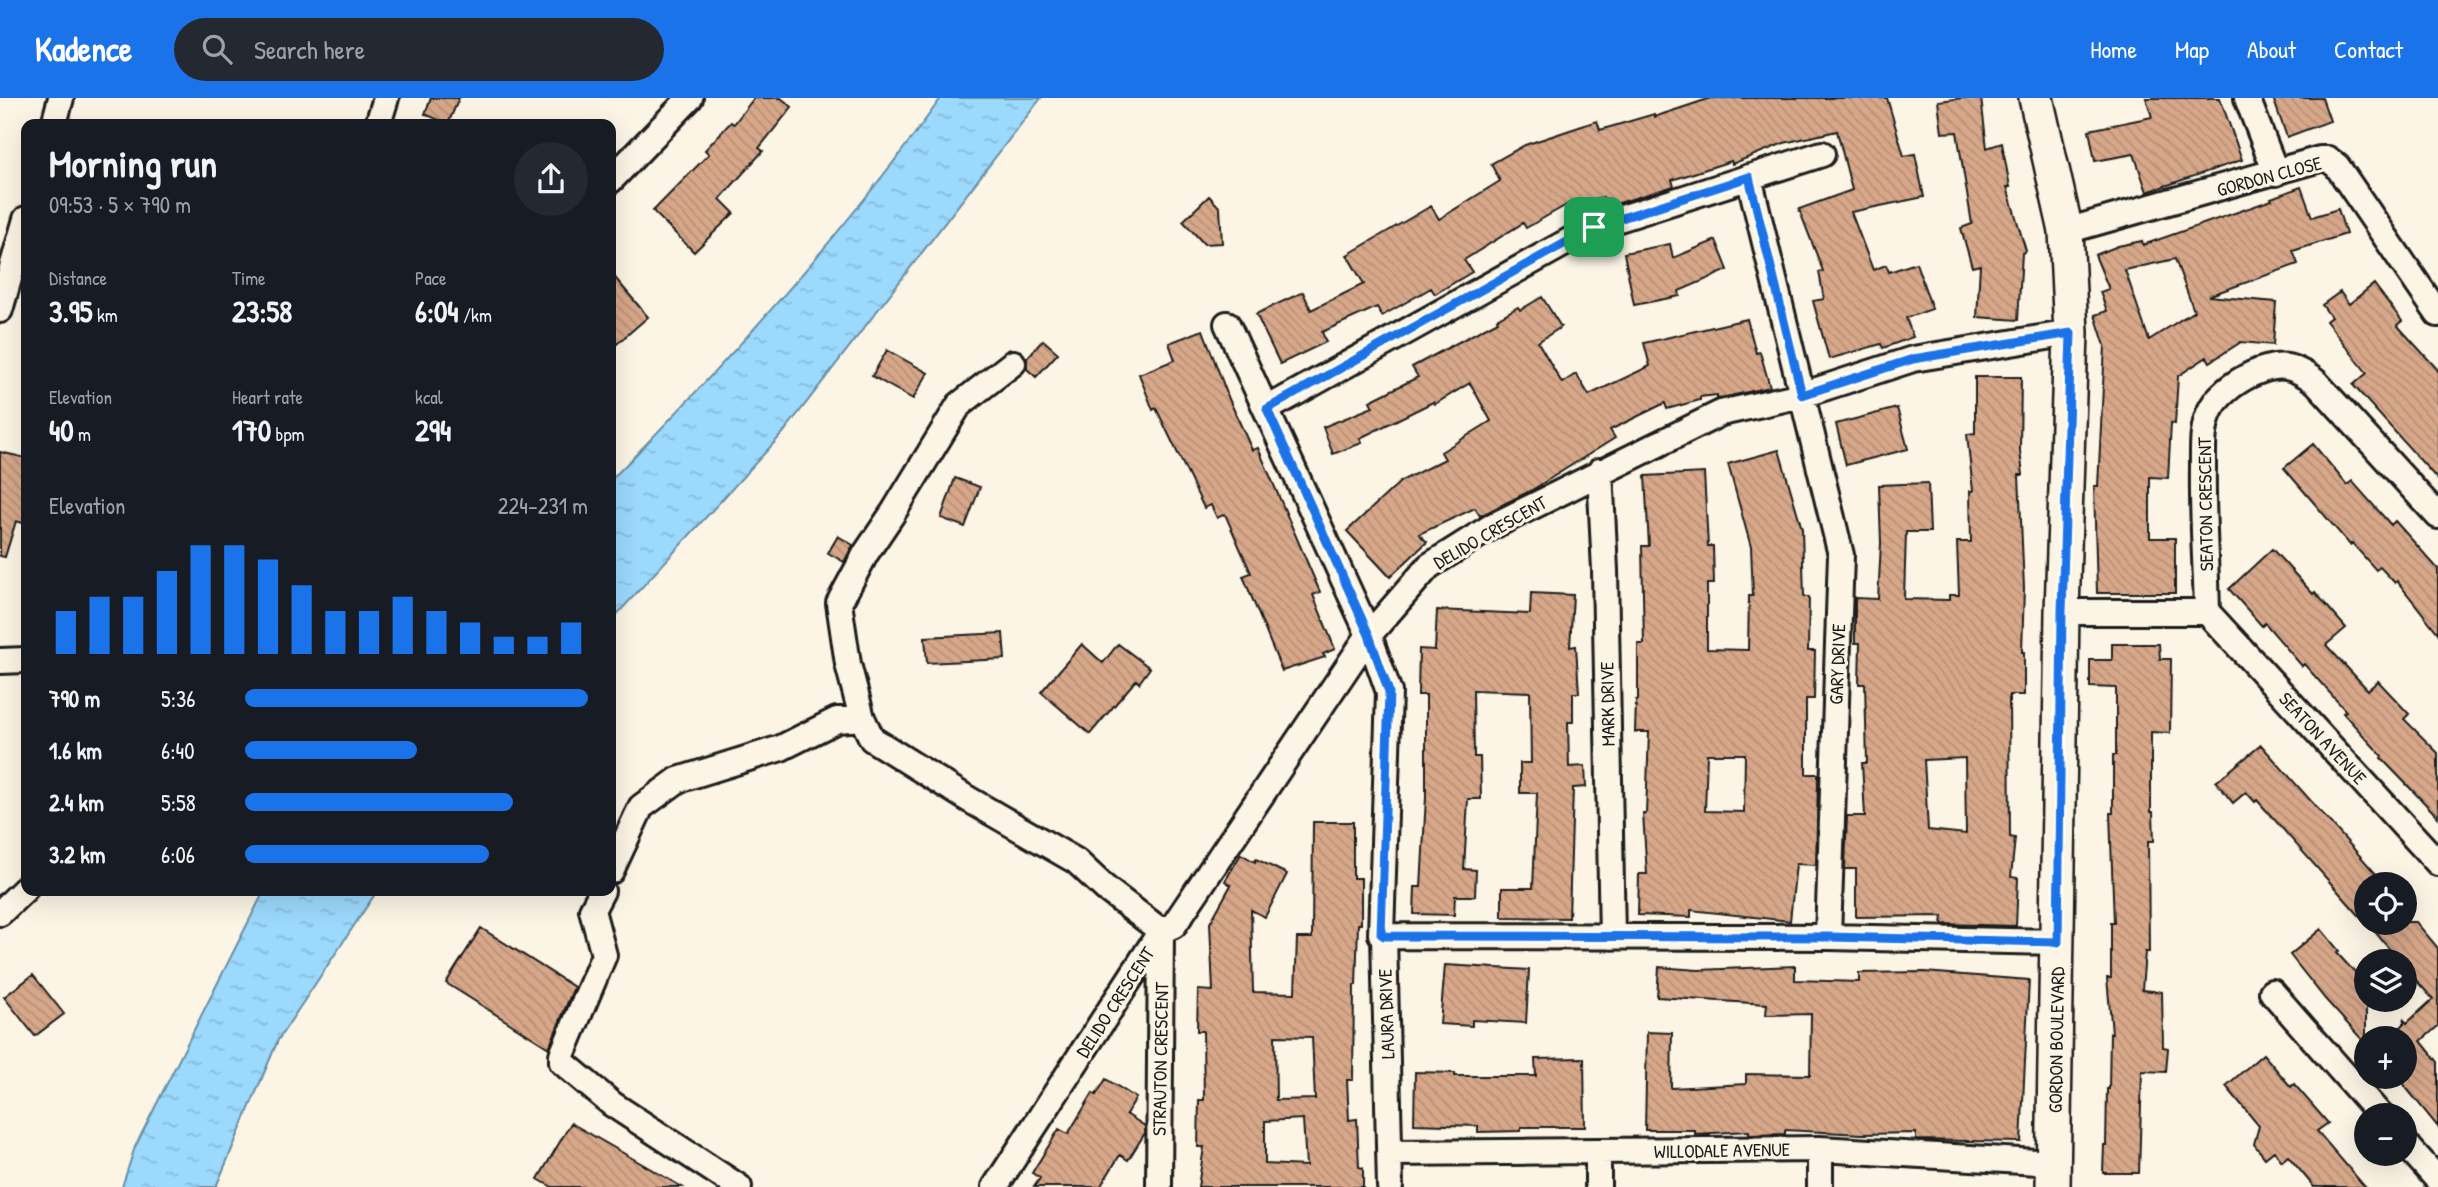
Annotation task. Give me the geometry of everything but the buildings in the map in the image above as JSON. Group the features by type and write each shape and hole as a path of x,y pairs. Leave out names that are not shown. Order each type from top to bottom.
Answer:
{"street":[{"path":"55,119 61,98"},
{"path":"380,119 386,98"},
{"path":"616,175 690,98"},
{"name":"GORDON BOULEVARD","path":"2036,98 2066,231 2071,333 2062,612 2054,1175"},
{"path":"2247,98 2276,173"},
{"path":"1267,409 1594,227 1822,154"},
{"name":"GORDON CLOSE","path":"2066,231 2320,159 2328,159 2337,166 2438,314"},
{"name":"GARY DRIVE","path":"1749,177 1841,555 1828,937"},
{"path":"0,310 21,236"},
{"name":"LAURA DRIVE","path":"1227,324 1369,635 1389,692 1381,934 1384,936 1390,1187"},
{"name":"DELIDO CRESCENT","path":"995,1187 1161,931 1174,925 1369,635 1429,566 1491,527 1721,413 1802,395 1913,359 2071,333"},
{"path":"1013,363 958,405 866,553 839,603 848,664 862,718 872,739 968,799 1076,861 1106,889 1161,931"},
{"name":"SEATON CRESCENT","path":"2207,612 2202,489 2203,432 2209,411 2223,393 2246,377 2270,366 2295,369 2316,382 2438,516"},
{"name":"MARK DRIVE","path":"1600,471 1605,583 1612,937"},
{"path":"2062,612 2207,612"},
{"name":"SEATON AVENUE","path":"2207,612 2438,863"},
{"path":"0,661 21,660"},
{"path":"616,861 642,807 678,780 781,748 837,720 862,718"},
{"path":"0,913 21,893"},
{"path":"599,896 592,910 604,955 562,1055 562,1062 612,1104 739,1187"},
{"name":"STRAUTON CRESCENT","path":"1159,1187 1161,931"},
{"path":"1384,936 1828,937 2058,942"},
{"path":"2272,992 2369,1103"},
{"path":"1820,1149 1820,1187"},
{"name":"WILLODALE AVENUE","path":"1390,1153 1820,1149 2054,1175"},
{"path":"1598,1152 1598,1187"},
{"path":"2417,1157 2438,1180"}],"water":[{"path":"941,98 1041,98 783,433 616,616 616,475 784,295 904,149"},
{"path":"261,896 374,896 278,1040 216,1187 122,1187 135,1147"}],"route":[{"path":"1749,177 1802,395 1913,359 2071,333 2062,612 2058,942 1828,937 1381,934 1389,692 1369,635 1267,409 1594,227 1749,177"}]}
